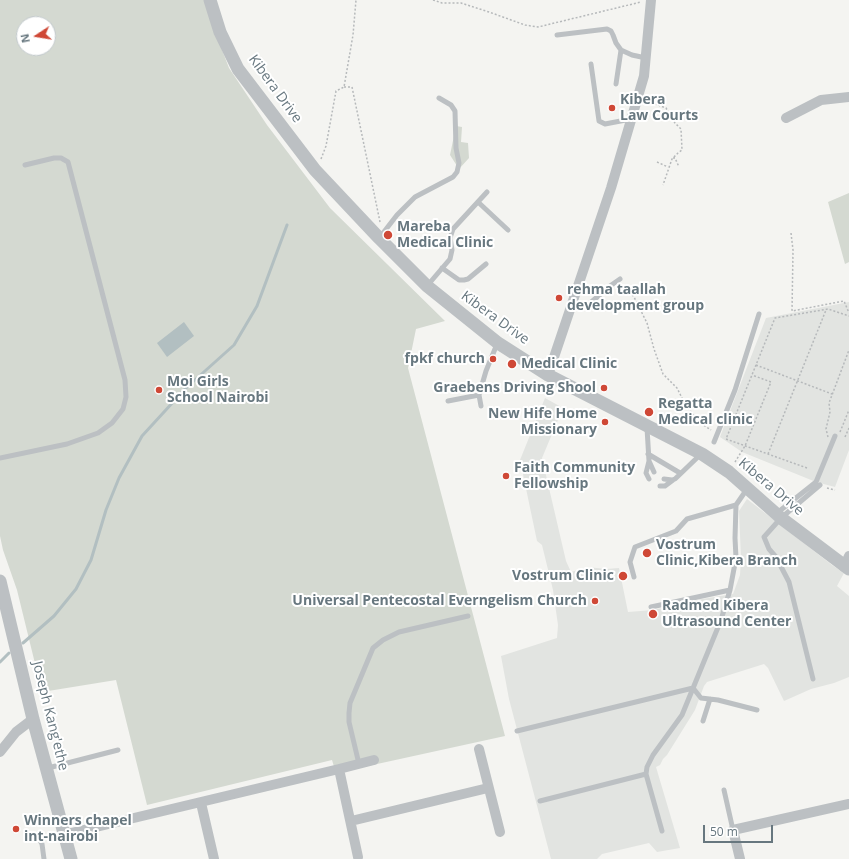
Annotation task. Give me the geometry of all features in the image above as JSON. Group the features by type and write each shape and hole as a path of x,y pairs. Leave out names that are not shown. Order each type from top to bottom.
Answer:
{"street":[{"name":"Kibera Drive","path":"210,0 220,32 238,69 315,170 427,286 498,343 548,375 702,454 728,472 779,516 847,564"},
{"path":"548,375 611,188 644,76 646,58 647,1"},
{"path":"786,118 820,100 849,97"},
{"name":"Joseph Kang'ethe","path":"0,581 5,624 47,768 71,859"},
{"path":"0,752 16,732 33,719"},
{"path":"479,749 500,832"},
{"path":"66,836 71,833 201,803 374,760"},
{"path":"339,769 358,857"},
{"path":"351,821 488,788"},
{"path":"201,803 214,859"},
{"path":"740,859 733,830 849,804"}],"lane":[{"path":"557,35 607,29 611,31 616,44 621,50 632,55 646,58"},
{"path":"616,84 621,50"},
{"path":"592,64 599,121 605,124 632,119"},
{"path":"382,241 397,215 415,197 453,177 458,172 459,163 456,148 455,111 451,105 439,98"},
{"path":"0,458 67,444 98,433 112,423 123,409 126,397 125,380 68,162 61,158 54,158 26,165"},
{"path":"427,286 452,255 450,234 453,229 487,192"},
{"path":"478,202 508,230"},
{"path":"442,268 459,280 464,280 468,279 486,264"},
{"path":"573,304 589,304 620,279"},
{"path":"714,442 735,390 759,314"},
{"path":"481,406 479,395 486,371 498,343"},
{"path":"448,401 479,395"},
{"path":"646,425 649,462 654,472"},
{"path":"814,679 789,582 776,557 769,549 764,537 779,516 816,482 837,435"},
{"path":"648,454 680,473"},
{"path":"660,486 665,486 675,479 702,454"},
{"path":"649,462 646,473 649,479"},
{"path":"664,479 675,479"},
{"path":"779,516 820,485"},
{"path":"662,831 646,774 647,767 653,755 682,715 721,620 730,590 736,558 736,505 747,488"},
{"path":"634,577 630,562 635,547 676,531 687,519 736,505"},
{"path":"651,607 730,590"},
{"path":"358,764 348,713 350,703 373,648 383,640 398,632 468,616"},
{"path":"693,688 701,698 718,700 757,710"},
{"path":"517,731 693,688"},
{"path":"703,722 710,699"},
{"path":"47,768 118,750"},
{"path":"540,801 646,774"},
{"path":"724,790 733,830"},
{"path":"37,835 42,844 44,859"}],"path":[{"path":"344,87 354,35 356,0"},
{"path":"433,0 442,3 461,3 525,25 538,27 647,1"},
{"path":"315,170 326,146 336,92 344,87 352,86 382,241"},
{"path":"638,97 666,108 675,123 681,129 682,150 672,159 663,185"},
{"path":"672,159 675,158 679,167"},
{"path":"657,162 668,167"},
{"path":"791,233 793,250 792,311 844,301 849,313"},
{"path":"620,279 634,296 647,322 654,349 663,374 677,388 685,404 699,422 716,434"},
{"path":"807,468 726,439 775,318 828,309 849,316"},
{"path":"768,454 826,310"},
{"path":"832,444 827,435 826,429 830,412 829,402 849,350"},
{"path":"756,365 832,394"},
{"path":"728,472 745,446 771,382 752,375"},
{"path":"837,435 849,410"},
{"path":"845,437 849,428"}],"shaded area":[{"name":"Moi Girls School Nairobi","path":"0,0 205,0 210,19 229,68 267,125 330,208 445,321 416,329 408,368 505,736 336,773 332,760 147,805 116,680 42,692 17,590 3,550 0,536"},
{"path":"456,126 462,127 461,142 468,143 469,158 459,169 450,155"},
{"path":"849,193 849,262 845,264 828,202"},
{"path":"849,302 849,450 835,487 816,482 742,452 720,437 766,318"},
{"path":"184,322 194,336 167,357 157,343"},
{"path":"545,398 563,408 542,458 566,561 571,572 587,567 606,569 619,568 628,612 653,610 733,594 740,575 741,558 739,511 747,499 844,573 837,586 849,596 849,677 834,683 811,689 784,701 768,668 764,664 707,682 704,686 695,710 667,755 660,765 656,767 680,848 657,852 649,843 602,854 597,859 551,859 509,699 501,656 557,638 558,625 553,590 542,545 537,541 520,460"}],"waterway":[{"path":"23,643 54,616 76,589 91,560 106,510 119,478 142,436 186,388 234,345 257,306 287,225"},
{"path":"0,662 9,653"}],"place":[{"name":"Kibera Law Courts","path":"612,108"},
{"name":"Mareba Medical Clinic","path":"388,235"},
{"name":"rehma taallah development group","path":"559,298"},
{"name":"fpkf church","path":"493,359"},
{"name":"Medical Clinic","path":"512,364"},
{"name":"Graebens Driving Shool","path":"604,388"},
{"name":"Moi Girls School Nairobi","path":"159,390"},
{"name":"Regatta Medical clinic","path":"649,412"},
{"name":"New Hife Home Missionary","path":"605,422"},
{"name":"Faith Community Fellowship","path":"506,476"},
{"name":"Vostrum Clinic,Kibera Branch","path":"647,553"},
{"name":"Vostrum Clinic","path":"623,576"},
{"name":"Universal Pentecostal Everngelism Church","path":"595,601"},
{"name":"Radmed Kibera Ultrasound Center","path":"653,614"},
{"name":"Winners chapel int-nairobi","path":"16,829"}]}
